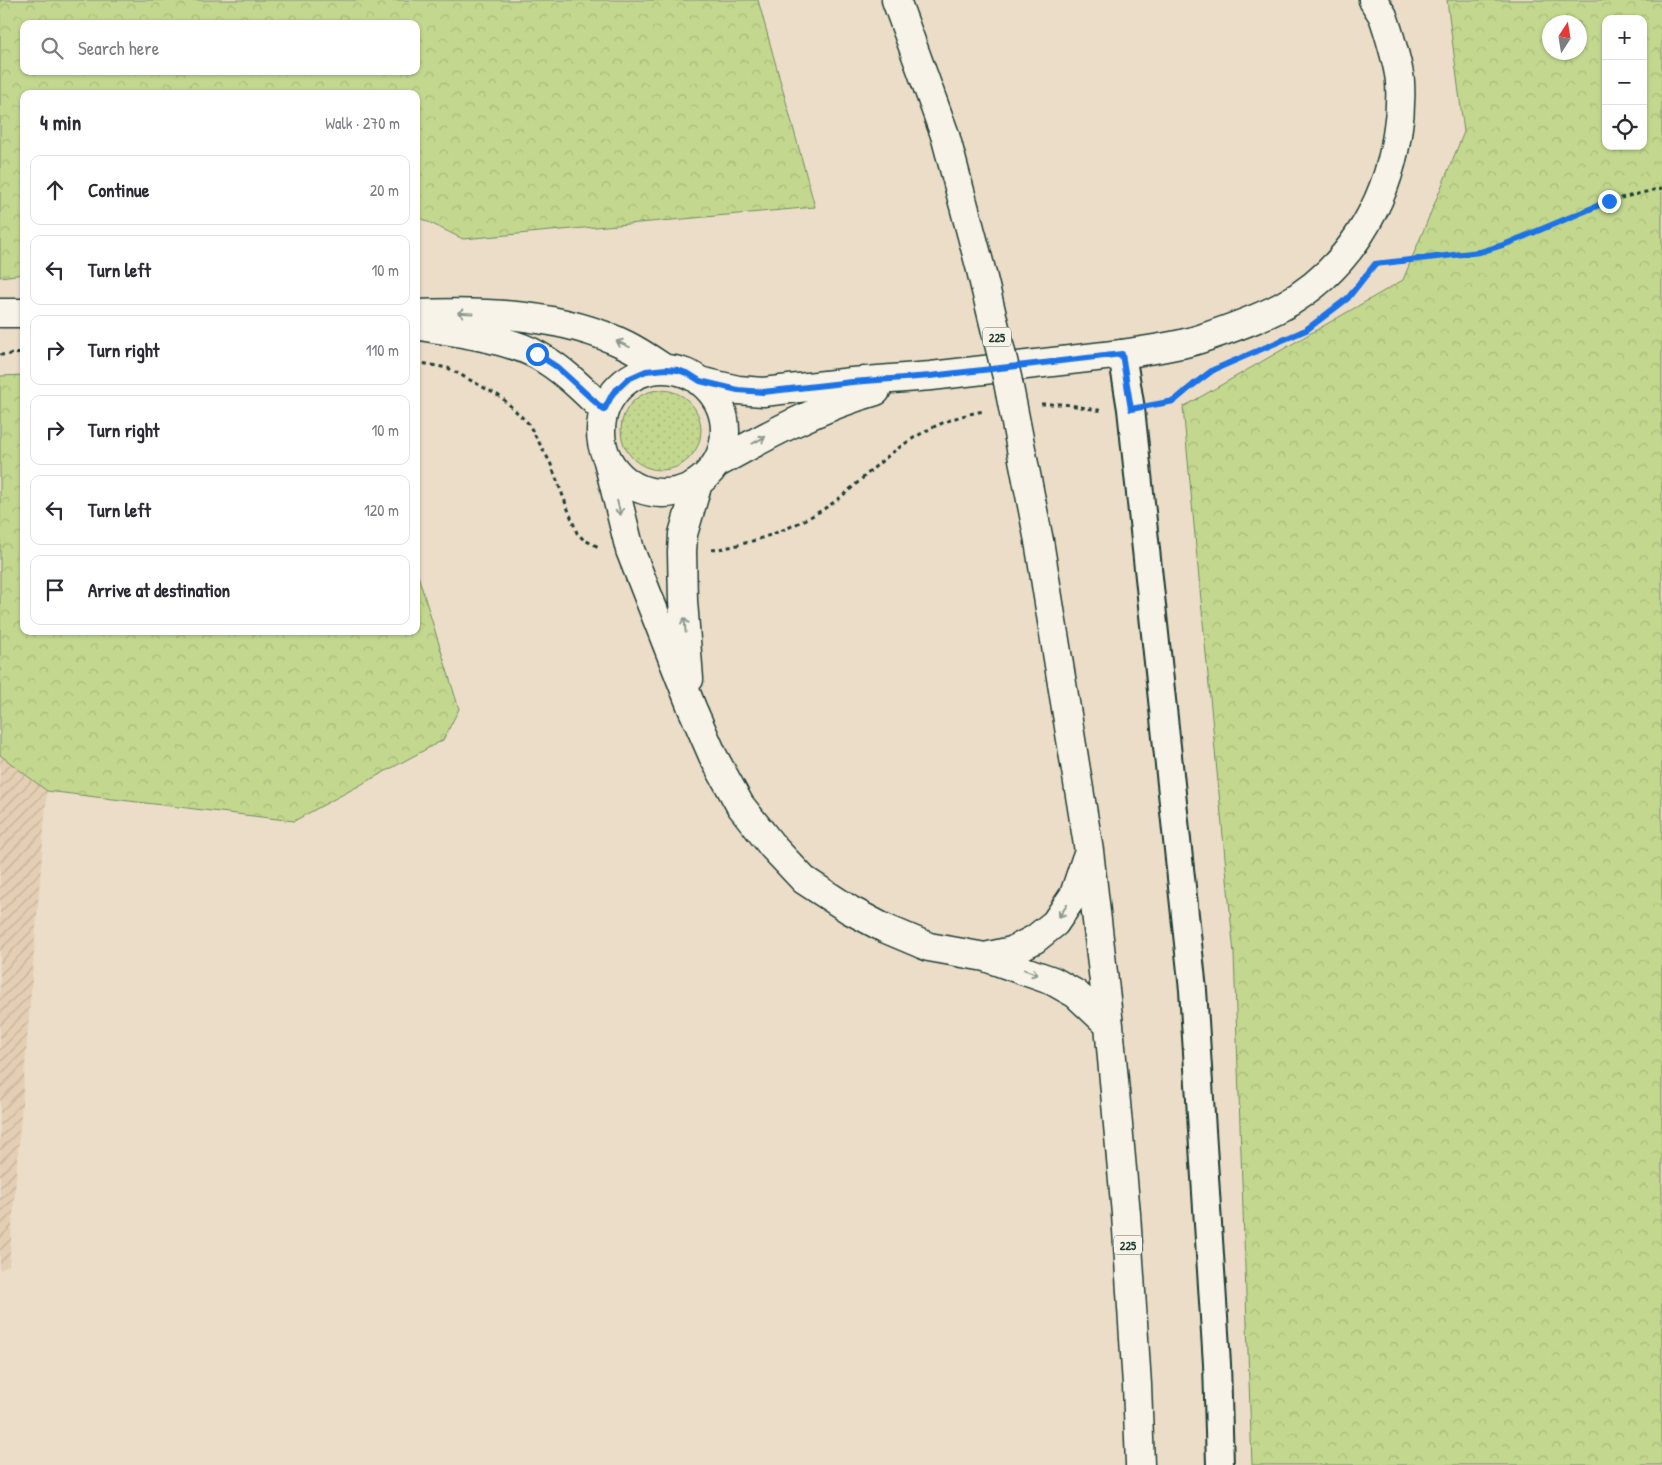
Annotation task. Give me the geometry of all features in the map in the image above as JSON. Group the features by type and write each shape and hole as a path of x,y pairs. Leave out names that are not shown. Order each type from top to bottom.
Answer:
{"main road":[{"name":"225","path":"896,0 945,135 980,266 1004,368 1039,541 1089,851 1109,1025 1126,1214 1140,1465"},
{"path":"1109,1025 1076,994 1053,981 985,957 929,947 884,928 850,910 804,880 773,847 740,805 713,756 692,708 630,550 608,460 600,436 604,410 613,393 628,379 646,371 666,369 683,372 700,381 738,390 763,392 930,376 1122,354 1198,339 1240,325 1281,307 1314,284 1344,257 1366,224 1384,189 1395,150 1400,115 1400,80 1382,16 1373,0"},
{"path":"420,314 457,312 519,316 560,324 594,332 626,345 666,369"},
{"path":"0,313 20,313"},
{"path":"420,326 509,344 537,354 557,367 604,410"},
{"path":"608,460 620,477 638,489 658,493 679,492 698,483 716,464 789,424 850,399 930,376"},
{"path":"700,381 715,397 724,419 724,442 716,464"},
{"path":"692,708 683,601 682,552 683,534 698,483"},
{"path":"985,957 1012,951 1035,939 1055,923 1074,895 1089,851"}],"street":[{"path":"1122,354 1131,409 1193,990 1217,1364 1220,1465"}],"path":[{"path":"1369,271 1375,264 1480,252 1506,244 1609,201 1662,188"},
{"path":"1297,333 1306,330 1320,319"},
{"path":"0,355 20,353"},
{"path":"1036,404 1064,404 1101,411 1131,409 1174,401 1213,370 1239,358"},
{"path":"420,363 448,368 501,397 528,423 550,462 577,533 592,545 608,550 630,550"},
{"path":"682,552 731,548 785,528 822,510 886,458 914,438 944,422 968,414 988,411"}],"shaded area":[{"path":"0,755 47,791 9,1265 0,1270"}],"green space":[{"path":"0,0 758,0 815,207 463,239 420,218 420,90 20,90 20,274 0,277"},
{"path":"1447,0 1662,0 1662,1465 1252,1465 1234,954 1183,407 1403,280 1464,132"},
{"path":"20,375 20,635 420,635 420,582 459,709 443,740 294,821 47,791 0,755 0,376"},
{"path":"661,390 676,393 689,402 698,415 701,430 698,445 689,458 676,467 661,470 646,467 633,458 624,445 621,430 624,415 633,402 646,393"}],"route":[{"path":"537,354 557,367 604,410 613,393 628,379 646,371 678,370 700,381 738,390 763,392 930,376 1122,354 1131,409 1174,401 1213,370 1306,330 1348,298 1375,264 1480,252 1506,244 1609,201"}]}
